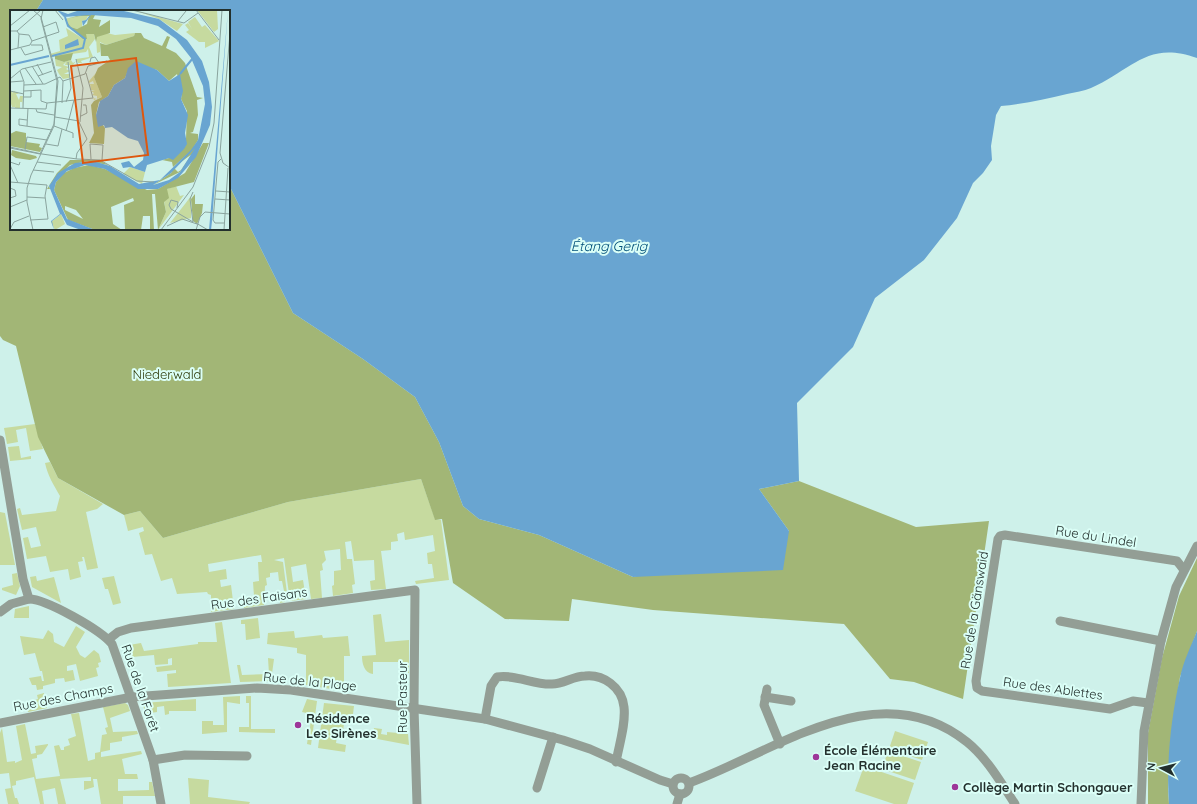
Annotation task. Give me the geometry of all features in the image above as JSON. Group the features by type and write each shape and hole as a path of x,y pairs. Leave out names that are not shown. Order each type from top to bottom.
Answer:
{"street":[{"path":"0,440 1,455 23,579 29,599 11,604 0,612"},
{"name":"Rue du Lindel","path":"1000,536 1009,536 1177,561 1184,570"},
{"name":"Rue de la Gänswaid","path":"977,688 976,681 997,542 1000,536"},
{"path":"1141,804 1142,748 1148,703 1161,641 1171,602 1184,570 1197,546"},
{"name":"Rue des Faisans","path":"109,639 118,632 131,628 415,590"},
{"name":"Rue Pasteur","path":"415,590 414,708 417,804"},
{"name":"Rue de la Forêt","path":"29,599 53,606 109,639 117,653 152,760 161,804"},
{"path":"1060,621 1161,641"},
{"path":"485,719 491,686 497,677 551,684 563,683 577,677 596,676 608,681 616,689 624,706 616,762"},
{"name":"Rue des Ablettes","path":"977,688 982,691 1110,709 1133,701 1148,703"},
{"name":"Rue de la Plage","path":"132,697 231,690 278,689 485,719 553,737 590,749 616,762 673,784"},
{"path":"780,744 764,705 766,693 790,701"},
{"name":"Rue des Champs","path":"0,723 132,697"},
{"path":"689,783 834,721 871,713 910,715 938,725 966,742 987,764 1015,804"},
{"path":"537,788 553,737"},
{"path":"152,760 185,755 247,756"},
{"path":"684,778 689,783 687,791 680,794 674,791 674,781 684,778"},
{"path":"677,804 680,794"}],"green space":[{"name":"Niederwald","path":"0,0 43,0 37,10 10,10 10,230 230,230 230,187 293,313 363,359 415,397 439,442 463,506 479,519 539,535 633,577 789,531 759,489 799,481 916,527 989,521 963,699 914,682 890,679 844,624 653,610 572,599 569,621 505,619 453,583 442,519 435,520 421,479 288,502 163,538 140,511 124,515 58,478 38,437 16,346 3,340 0,336"},
{"path":"35,424 43,449 30,451 26,428 16,430 18,442 7,444 4,428"},
{"path":"19,446 21,458 31,456 31,459 10,461 8,447"},
{"path":"50,462 58,478 103,504 97,509 86,512 98,568 87,570 84,557 82,557 83,561 78,562 81,577 70,580 68,569 50,572 46,556 27,559 23,538 28,537 31,548 41,546 36,527 22,530 17,509 20,508 22,515 56,511 60,496 46,468 45,463"},
{"path":"421,479 435,519 441,520 449,580 416,584 415,581 434,578 432,564 428,564 427,553 435,551 433,535 405,540 404,532 397,534 398,541 391,542 391,550 381,551 386,589 371,590 370,581 375,580 374,560 354,561 351,541 345,542 347,559 352,559 355,584 352,585 353,593 333,596 332,586 334,585 334,571 341,570 340,549 324,551 326,560 322,564 323,570 320,571 322,598 311,599 306,564 291,567 293,582 303,580 306,599 290,601 284,558 274,560 283,562 287,593 284,593 285,602 280,603 278,594 284,591 282,581 279,581 278,572 270,573 270,577 266,578 267,585 265,586 264,605 244,608 242,598 254,596 253,582 259,581 258,562 262,562 261,555 208,564 209,572 226,569 227,579 220,580 221,587 231,585 234,609 211,612 211,595 207,592 177,594 172,578 161,581 152,554 145,555 139,533 144,531 143,527 128,531 124,515 140,511 163,538 288,502"},
{"path":"0,512 5,513 15,565 0,565"},
{"path":"1197,558 1197,631 1180,677 1171,739 1168,789 1169,804 1148,804 1148,733 1162,658 1179,596"},
{"path":"17,573 20,586 16,595 2,590 2,588 13,585 12,574"},
{"path":"36,576 37,581 54,577 61,603 32,587 30,577"},
{"path":"114,576 121,603 113,605 108,589 105,589 102,578"},
{"path":"29,606 29,618 14,618 15,609"},
{"path":"381,614 385,642 409,640 409,673 403,673 402,662 373,662 373,674 367,672 364,667 362,656 376,655 373,615"},
{"path":"258,618 260,638 246,640 245,624 241,624 241,620"},
{"path":"222,622 231,683 168,687 167,674 176,673 176,670 157,672 156,667 172,665 172,658 168,659 168,664 155,665 154,655 132,657 129,645 141,643 144,651 198,644 198,642 217,642 215,623"},
{"path":"76,626 85,632 76,647 80,655 85,658 94,650 99,654 101,662 98,663 99,667 96,668 98,676 80,681 76,664 67,666 67,671 73,670 75,680 65,682 64,678 55,679 55,683 43,686 43,689 37,690 36,685 32,685 29,678 41,676 42,681 44,681 42,671 40,671 35,653 24,655 20,636 43,639 48,630 53,634 54,642 64,647"},
{"path":"294,631 295,638 322,635 323,638 348,636 350,656 344,656 344,691 306,685 306,655 297,653 297,648 267,644 268,633"},
{"path":"268,658 274,659 271,681 240,682 237,665 240,665 242,675 269,674"},
{"path":"44,693 47,708 28,712 27,707 36,705 35,700 38,699 37,695"},
{"path":"240,696 240,704 227,702 227,732 202,734 202,721 213,721 213,725 224,725 223,697"},
{"path":"246,696 251,696 251,729 275,729 275,733 239,732 239,727 249,727 249,703 246,703"},
{"path":"196,699 196,711 169,711 169,714 165,715 164,706 157,707 157,712 145,714 143,703"},
{"path":"307,699 317,701 311,745 307,744 311,714 302,712"},
{"path":"125,703 128,705 130,711 110,718 113,732 137,731 138,734 122,737 122,741 110,743 110,750 101,752 101,757 141,751 142,754 122,759 125,774 137,774 138,779 118,779 118,791 149,790 149,782 152,782 155,796 123,796 123,804 101,804 97,779 93,779 94,787 84,790 84,781 91,781 91,777 60,779 66,804 58,804 55,788 42,791 44,804 40,804 34,777 16,781 16,785 12,786 15,798 17,798 19,804 8,804 5,789 11,788 9,773 0,774 0,733 2,728 7,762 15,761 15,763 22,760 16,726 25,724 31,754 36,753 35,746 48,744 42,754 37,755 37,758 32,759 36,779 60,776 54,746 59,745 61,750 64,750 64,747 70,745 68,739 76,736 71,714 79,713 88,761 95,759 95,753 100,752 102,735 107,734 105,728 108,727 103,707"},
{"path":"324,703 354,706 353,714 345,716 343,731 338,730 336,743 346,745 345,752 318,748"},
{"path":"374,728 382,729 381,734 387,735 387,732 398,733 398,731 408,734 409,745 372,738"},
{"path":"895,731 928,742 922,760 889,749"},
{"path":"888,751 921,762 915,780 882,769"},
{"path":"864,766 914,783 907,804 894,804 855,791"},
{"path":"188,778 209,780 208,797 250,802 249,804 190,804"}],"water":[{"name":"Étang Gerig","path":"43,0 1197,0 1197,58 1180,53 1152,55 1088,89 1034,101 1001,106 996,115 991,146 992,160 983,173 973,183 957,218 924,260 875,298 853,347 797,403 799,481 759,489 789,531 783,570 633,577 539,535 479,519 463,506 439,442 415,397 363,359 293,313 230,187 230,10 37,10"},
{"path":"1197,631 1197,804 1169,804 1168,773 1174,709 1181,672"}],"place":[{"name":"Résidence Les Sirènes","path":"298,725"},
{"name":"École Élémentaire Jean Racine","path":"816,757"},
{"name":"Collège Martin Schongauer","path":"955,787"}]}
